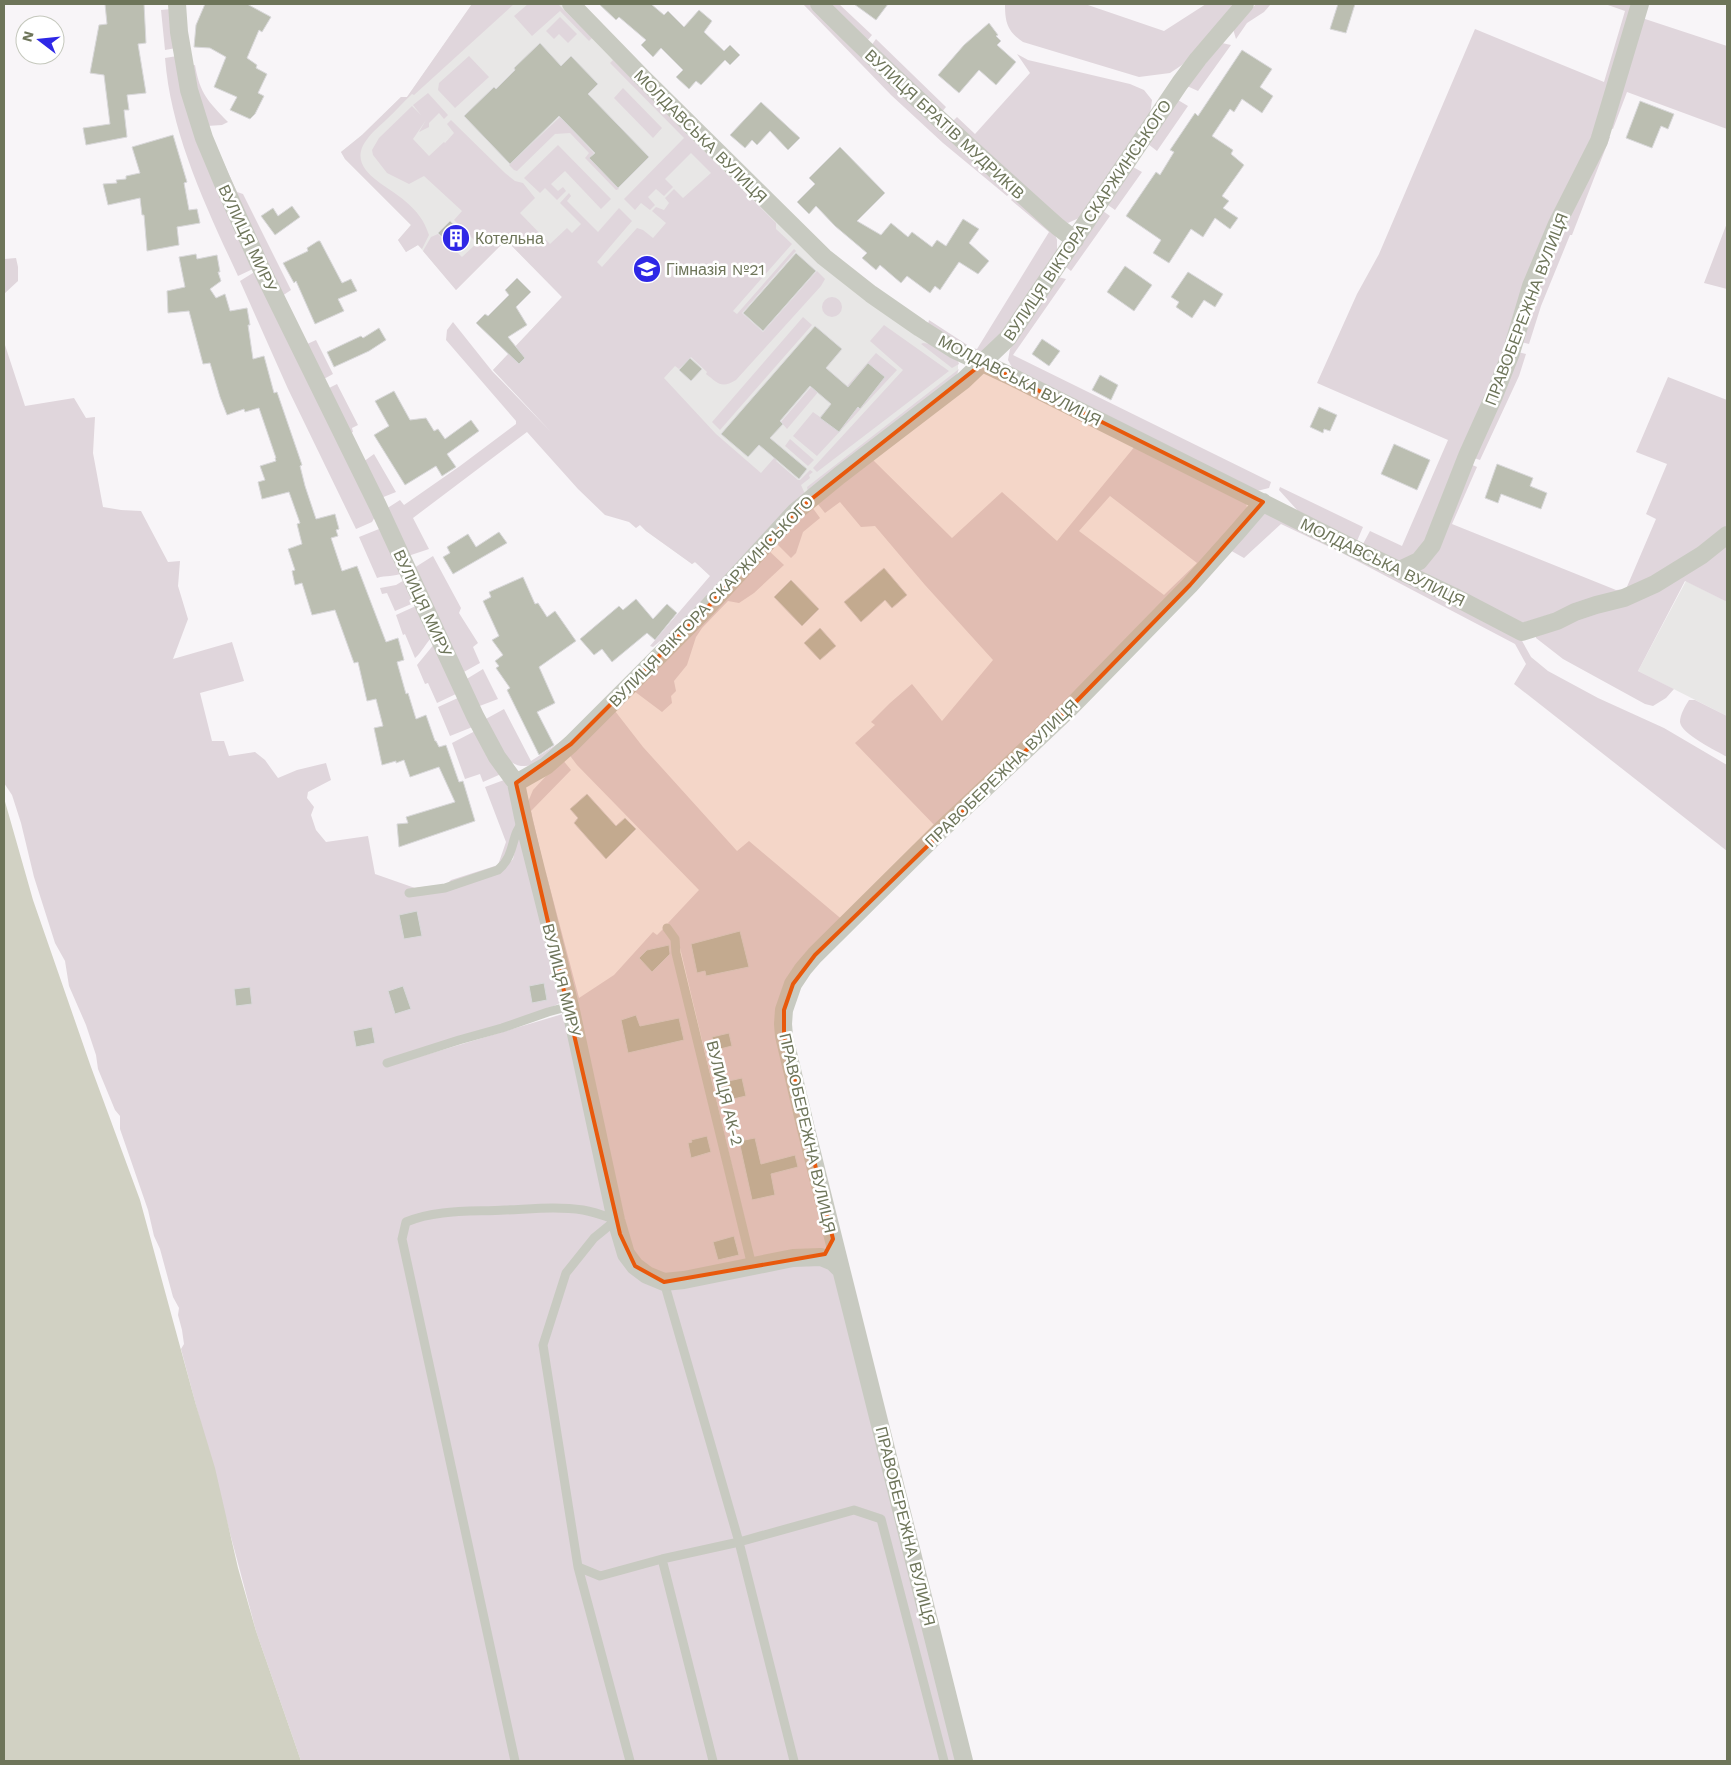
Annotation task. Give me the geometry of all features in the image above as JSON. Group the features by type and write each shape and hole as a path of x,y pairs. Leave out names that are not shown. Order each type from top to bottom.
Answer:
{"street":[{"name":"ВУЛИЦЯ МИРУ","path":"177,4 179,32 189,90 204,138 226,189 260,266 378,506 475,716 497,757 516,783 570,1006 616,1220 626,1254 634,1266 647,1275 664,1282"},
{"name":"МОЛДАВСЬКА ВУЛИЦЯ","path":"570,4 654,90 824,257 871,294 920,328 952,349 1522,632 1557,621 1575,612 1624,598 1655,584 1727,536"},
{"name":"ВУЛИЦЯ БРАТІВ МУДРИКІВ","path":"819,4 942,123 1051,221 1075,240"},
{"name":"ВУЛИЦЯ ВІКТОРА СКАРЖИНСЬКОГО","path":"516,783 546,766 571,744 706,609 795,512 983,363 1008,338 1180,83 1198,58 1245,4"},
{"name":"ПРАВОБЕРЕЖНА ВУЛИЦЯ","path":"1400,570 1419,561 1432,545 1466,456 1494,396 1511,353 1531,286 1557,224 1599,141 1640,4"},
{"name":"ПРАВОБЕРЕЖНА ВУЛИЦЯ","path":"964,1761 840,1269 784,1036 784,1010 793,984 815,954 970,802 1069,709 1184,592 1240,530 1262,502"},
{"path":"821,1257 830,1248 833,1239"},
{"path":"664,1282 684,1280 793,1258 821,1257 833,1262 840,1269"}],"lane":[{"path":"409,893 445,888 498,870 510,856 518,827 524,822"},
{"name":"ВУЛИЦЯ АК-2","path":"667,928 675,939 676,953 752,1266"},
{"path":"387,1063 570,1006"},
{"path":"515,1761 402,1239 406,1222 419,1216 462,1211 551,1208 581,1210 601,1214 616,1220 594,1238 566,1274 543,1344 578,1567 630,1761"},
{"path":"664,1282 739,1542 794,1761"},
{"path":"578,1567 600,1576 662,1559 739,1542 854,1510 881,1519 944,1761"},
{"path":"662,1559 713,1761"}],"highlighted area":[{"path":"983,363 1263,502 1190,585 1069,709 815,955 793,984 784,1010 784,1036 833,1239 825,1254 664,1282 635,1266 620,1234 516,783 571,744 706,609 795,512"}],"shaded area":[{"name":"Гімназія №21","path":"472,4 563,4 751,194 958,361 958,373 721,585 695,562 692,564 646,531 493,370 562,297 506,240 456,290 418,245 406,252 398,240 411,225 345,159 341,152 362,135 401,97 407,97"},
{"path":"472,4 514,4 414,95 412,94 372,133 362,149 361,159 370,175 413,208 420,216 427,230 429,235 422,249 418,245 406,252 398,240 411,225 345,159 341,152 362,135 401,97 407,97"},
{"path":"528,4 558,4 592,38 589,41 560,11 532,36 514,16"},
{"path":"803,4 810,4 867,60 1010,193 1007,196 943,143 891,95"},
{"path":"829,4 839,4 872,35 867,41"},
{"path":"1005,4 1085,4 1164,31 1206,4 1236,4 1182,65 1170,73 1139,77 1023,42 1013,34 1008,26"},
{"path":"1256,4 1271,4 1264,12 1247,23 1236,39 1233,29"},
{"path":"1605,4 1637,4 1599,128 1516,320 1424,551 1402,563 1363,544 1370,531 1402,546 1448,440 1317,383 1357,294 1379,254 1475,29 1604,82 1625,11"},
{"path":"171,9 176,48 165,50 161,10"},
{"path":"560,17 577,34 568,43 559,34 554,39 546,31"},
{"path":"1642,18 1727,46 1727,129 1627,92 1613,129 1606,127"},
{"path":"876,39 946,107 941,113 871,46"},
{"path":"1222,43 1231,45 1198,91 1187,86"},
{"path":"1017,54 1028,60 1130,84 1144,90 1152,100 1150,114 1081,217 1068,223 1056,217 951,123 957,117 975,134 1030,73"},
{"path":"177,56 255,268 238,276 202,197 174,114 165,58"},
{"path":"469,56 489,77 455,108 438,90 439,83"},
{"name":"Гімназія №21","path":"613,60 776,223 776,229 792,244 733,311 737,314 794,249 796,251 742,313 763,332 817,271 825,279 821,286 736,380 727,384 720,384 706,374 707,372 691,357 679,369 675,366 664,378 716,434 761,473 782,449 784,451 776,461 798,480 810,470 813,472 809,475 810,478 801,485 805,494 665,643 660,641 653,647 650,646 710,576 695,562 692,564 640,525 636,528 629,522 605,515 578,489 527,432 413,518 429,549 408,556 386,509 400,500 404,505 516,424 516,421 446,340 447,330 453,322 492,371 551,432 493,370 562,297 506,240 456,290 423,251 431,237 438,234 462,257 477,243 454,220 462,211 424,176 409,184 387,173 373,155 372,150 379,138 412,106 421,115 413,105 428,93 448,115 444,119 439,113 429,123 429,127 419,132 426,120 413,139 429,156 454,133 447,124 451,120 505,173 515,181 523,183 535,198 520,213 550,244 567,228 572,233 581,224 560,203 569,193 571,196 567,201 598,232 619,208 632,221 597,262 602,267 637,228 653,238 666,223 652,211 656,207 664,210 669,203 665,198 674,189 683,198 711,173 691,153 665,179 673,187 664,196 656,189 648,197 655,205 650,210 641,203 635,210 624,199 684,138 610,63"},
{"path":"195,65 202,90 228,122 222,125 207,126 237,192 243,194 291,290 282,296 208,132 190,66"},
{"path":"623,88 662,128 653,138 614,98"},
{"path":"1178,100 1188,106 1157,151 1148,144"},
{"path":"560,117 594,153 589,158 619,189 616,190 585,158 589,153 570,133 555,134 517,171 509,165"},
{"path":"1603,136 1610,137 1572,235 1570,235 1541,306 1529,344 1517,341"},
{"path":"558,145 611,199 601,209 565,171 551,184 558,191 563,187 566,191 557,200 545,188 540,193 524,178"},
{"path":"1133,167 1142,172 1115,210 1108,205"},
{"path":"1014,196 1053,229 1057,240 1057,251 1000,338 980,354 928,324 929,320 972,348 977,349 1049,232 1011,200"},
{"path":"1103,211 1110,216 1071,271 1066,267"},
{"path":"1727,223 1727,289 1704,283"},
{"path":"16,258 18,281 4,294 4,259"},
{"path":"256,271 376,515 372,522 356,529 288,389 240,281"},
{"path":"1058,277 1066,279 1013,355 1271,482 1269,488 1257,491 1013,369 1008,360 1010,349"},
{"path":"828,297 836,297 842,303 842,311 836,317 828,317 822,311 822,303"},
{"path":"803,317 812,325 720,430 712,422"},
{"path":"884,325 949,371 817,472 813,468 903,370 870,341"},
{"path":"316,340 333,374 322,380 305,345"},
{"path":"4,342 25,406 74,398 86,418 95,417 93,453 103,507 141,511 168,562 180,561 178,586 188,619 173,659 232,642 244,681 200,693 212,741 224,741 229,756 255,752 265,760 278,778 297,770 326,763 331,780 308,792 307,798 314,807 311,815 316,830 326,842 368,836 375,874 415,888 447,884 451,880 498,865 506,842 485,787 504,780 510,791 518,820 506,866 513,859 519,834 562,1002 542,1012 387,1060 385,1067 566,1013 639,1277 817,1260 838,1276 959,1761 301,1761 256,1631 181,1349 184,1344 178,1315 179,1308 173,1297 148,1210 120,1129 120,1116 115,1110 98,1069 96,1055 86,1025 69,986 65,961 55,943 34,877 21,823 12,795 4,783"},
{"path":"921,344 931,344 958,361 959,364 952,368"},
{"path":"1514,351 1526,354 1519,376 1480,460 1471,457"},
{"path":"876,353 897,370 817,456 793,436 813,412 820,417"},
{"path":"959,369 955,378 808,492 807,487"},
{"path":"1668,377 1727,400 1727,531 1649,584 1519,624 1412,569 1468,463 1477,467 1452,524 1616,590 1626,589 1656,519 1646,514 1667,464 1636,452"},
{"path":"337,384 358,425 352,428 353,432 349,434 327,389"},
{"path":"811,387 819,391 787,429 781,422"},
{"path":"790,439 814,460 808,466 785,446"},
{"path":"1136,445 1246,501 1248,516 939,830 855,743 875,725 871,722 912,684 942,721 993,660 875,526 861,527 840,502 825,513 817,503 873,460 952,538 1002,492 1057,541","holes":["1110,496 1197,563 1164,595 1079,531"]},
{"path":"374,454 396,492 381,498 363,462"},
{"path":"1280,487 1363,527 1357,541 1298,511 1279,490"},
{"path":"812,507 820,518 803,532 796,553 791,558 774,541"},
{"path":"1266,511 1521,639 1531,657 1548,671 1598,698 1664,728 1727,765 1727,851 1514,684 1526,664 1515,644 1342,553 1281,524 1244,558 1228,549"},
{"path":"379,529 403,573 377,578 359,537"},
{"path":"1727,541 1727,602 1685,581 1638,671 1674,689 1666,698 1653,706 1645,704 1563,659 1536,638 1536,631"},
{"path":"767,549 784,565 754,593 739,603 728,601 702,628 696,637 687,665 674,681 676,691 671,696 672,703 662,712 634,691 615,711 643,747 737,851 749,841 845,922 781,1013 835,1259 754,1259 677,935 668,923 699,890 577,765 568,753"},
{"path":"433,556 461,608 459,613 478,643 473,647 480,663 462,673 414,568"},
{"path":"406,579 416,602 395,611 387,593 382,594 380,588 396,585"},
{"path":"1686,581 1727,602 1727,716 1638,671"},
{"path":"418,605 432,637 415,658 405,634 403,635 396,615"},
{"path":"435,643 458,693 437,703 428,683 425,684 417,665"},
{"path":"483,669 498,699 477,707 465,680"},
{"path":"460,697 475,726 450,736 438,707"},
{"path":"1689,700 1695,700 1727,716 1727,757 1693,737 1682,727 1680,722 1681,716"},
{"path":"504,709 531,761 568,737 541,761 533,765 517,765 508,760 484,720"},
{"path":"477,730 501,774 483,782 480,774 465,779 452,743"},
{"path":"562,759 571,770 531,811 543,863 538,864 528,802 533,790"},
{"path":"4,798 33,900 140,1200 215,1468 238,1568 256,1631 301,1761 4,1761"},
{"path":"545,869 579,998 614,975 653,932 657,935 663,929 673,941 748,1257 745,1264 676,1278 634,1261"}],"building":[{"path":"105,4 144,4 146,43 138,44 146,93 127,95 129,110 124,110 127,137 86,145 83,128 110,124 104,75 90,73 99,25 107,24"},
{"path":"205,4 247,4 271,17 262,32 259,30 247,58 257,65 256,68 267,74 258,93 264,96 255,114 250,119 230,110 237,97 214,87 226,57 210,48 194,47 196,25"},
{"path":"599,4 651,4 664,15 668,11 684,27 699,10 712,21 704,32 724,51 730,45 740,55 730,65 725,60 701,85 696,81 689,89 676,77 683,70 661,48 653,57 641,45 646,40 619,17 616,20"},
{"path":"854,4 888,4 876,20"},
{"path":"1338,4 1355,4 1346,33 1330,29"},
{"path":"989,23 1001,41 997,45 1016,62 996,85 979,70 959,93 938,75 964,45"},
{"path":"540,43 561,66 571,56 598,84 588,94 649,157 618,188 589,158 595,153 559,116 510,164 464,116 494,87 496,89 515,70 514,68"},
{"path":"1242,50 1272,69 1260,87 1273,96 1262,113 1242,99 1234,112 1230,109 1212,136 1233,150 1231,154 1244,165 1222,196 1229,201 1223,208 1238,218 1230,229 1215,218 1203,237 1191,229 1169,263 1153,253 1161,240 1126,216 1156,172 1160,175 1174,152 1170,150 1195,113 1198,116"},
{"path":"1640,101 1674,114 1668,129 1661,126 1652,148 1626,138"},
{"path":"761,102 800,138 788,150 770,131 757,145 752,140 745,148 730,135"},
{"path":"173,135 187,182 184,183 189,210 197,209 200,223 177,227 179,245 147,251 144,215 142,215 140,198 108,205 103,184 117,183 116,180 126,179 126,176 140,173 132,147"},
{"path":"840,147 885,193 857,221 881,235 891,223 908,237 912,232 932,247 937,240 946,246 963,219 979,229 969,243 989,261 978,274 959,262 940,290 935,286 930,293 907,276 901,283 880,265 876,270 862,258 867,253 835,226 816,206 809,214 797,202 815,184 809,178"},
{"path":"292,206 300,217 275,235 261,216 273,208 278,216"},
{"path":"450,221 464,234 447,242 438,233"},
{"path":"320,241 342,283 351,279 357,291 338,299 344,311 315,324 296,281 294,283 283,263 308,251 307,248"},
{"path":"796,253 816,271 763,331 743,313"},
{"path":"196,254 197,259 217,255 220,272 218,272 221,281 210,289 216,298 225,294 230,311 247,308 253,359 264,356 274,393 277,392 302,465 300,466 305,486 316,519 335,514 339,529 336,530 338,536 331,538 342,571 357,566 386,642 398,638 404,660 397,662 406,694 408,693 416,719 426,715 439,747 446,745 459,782 463,781 475,821 399,847 397,824 408,823 406,817 455,802 439,767 410,777 404,760 382,765 374,728 383,726 376,699 367,701 358,662 354,663 335,610 312,615 302,583 295,585 292,571 295,570 288,549 302,544 297,524 300,523 289,492 262,499 258,482 265,480 260,466 276,461 276,458 259,408 245,412 244,409 227,415 210,363 203,364 189,311 168,313 167,291 185,287 179,257"},
{"path":"1125,266 1152,285 1134,311 1107,292"},
{"path":"1188,272 1223,294 1215,307 1204,300 1192,318 1176,307 1179,302 1171,297"},
{"path":"517,278 531,292 516,307 527,325 508,337 525,358 519,364 476,323 485,314 488,316 509,295 505,290"},
{"path":"815,326 842,349 826,368 848,387 868,363 885,377 839,432 820,418 831,404 810,386 780,421 783,424 770,438 807,469 799,479 759,445 748,457 721,434"},
{"path":"379,328 386,340 369,351 334,367 327,352 361,336 363,338"},
{"path":"1042,339 1060,351 1049,366 1032,354"},
{"path":"690,358 702,369 691,381 679,370"},
{"path":"1100,375 1118,385 1111,400 1092,390"},
{"path":"394,391 410,420 426,418 434,431 438,429 445,439 471,420 479,431 447,454 456,467 442,476 436,466 405,485 374,435 389,426 375,401"},
{"path":"1319,407 1337,415 1330,431 1324,429 1323,433 1310,427"},
{"path":"1394,444 1430,460 1417,490 1381,474"},
{"path":"1497,464 1533,478 1530,486 1547,493 1541,509 1501,494 1498,503 1485,498"},
{"path":"499,532 507,543 453,574 443,557 450,553 447,547 468,534 476,547"},
{"path":"884,568 907,595 892,608 885,600 861,622 844,602"},
{"path":"523,577 535,604 538,603 547,617 555,611 576,641 539,667 555,703 537,712 554,745 539,755 507,690 510,688 496,668 499,666 495,661 503,655 492,640 499,636 483,601 491,597 489,592"},
{"path":"791,580 819,609 802,626 774,597"},
{"path":"636,599 653,619 667,604 677,613 655,640 647,633 612,662 602,649 594,655 580,639 619,606 623,610"},
{"path":"820,628 836,646 820,660 804,643"},
{"path":"587,794 616,826 625,818 636,829 606,859 574,823 578,818 570,809"},
{"path":"417,911 422,936 404,939 399,915"},
{"path":"740,931 749,967 706,976 705,971 697,973 691,944"},
{"path":"669,945 670,954 652,972 639,958 647,950"},
{"path":"544,983 547,1000 532,1003 529,986"},
{"path":"403,986 411,1009 395,1014 388,991"},
{"path":"250,987 252,1004 236,1006 234,989"},
{"path":"636,1015 640,1026 679,1018 684,1040 628,1053 621,1020"},
{"path":"372,1027 375,1043 356,1047 353,1031"},
{"path":"729,1033 732,1046 716,1050 712,1037"},
{"path":"742,1078 746,1096 729,1100 724,1082"},
{"path":"707,1136 711,1152 691,1158 688,1143 692,1142 691,1140"},
{"path":"755,1138 761,1164 795,1155 798,1167 771,1174 775,1195 752,1200 739,1141"},
{"path":"734,1236 739,1255 718,1260 713,1242"}],"place":[{"name":"Котельна","path":"456,238"},
{"name":"Гімназія №21","path":"647,269"}]}
